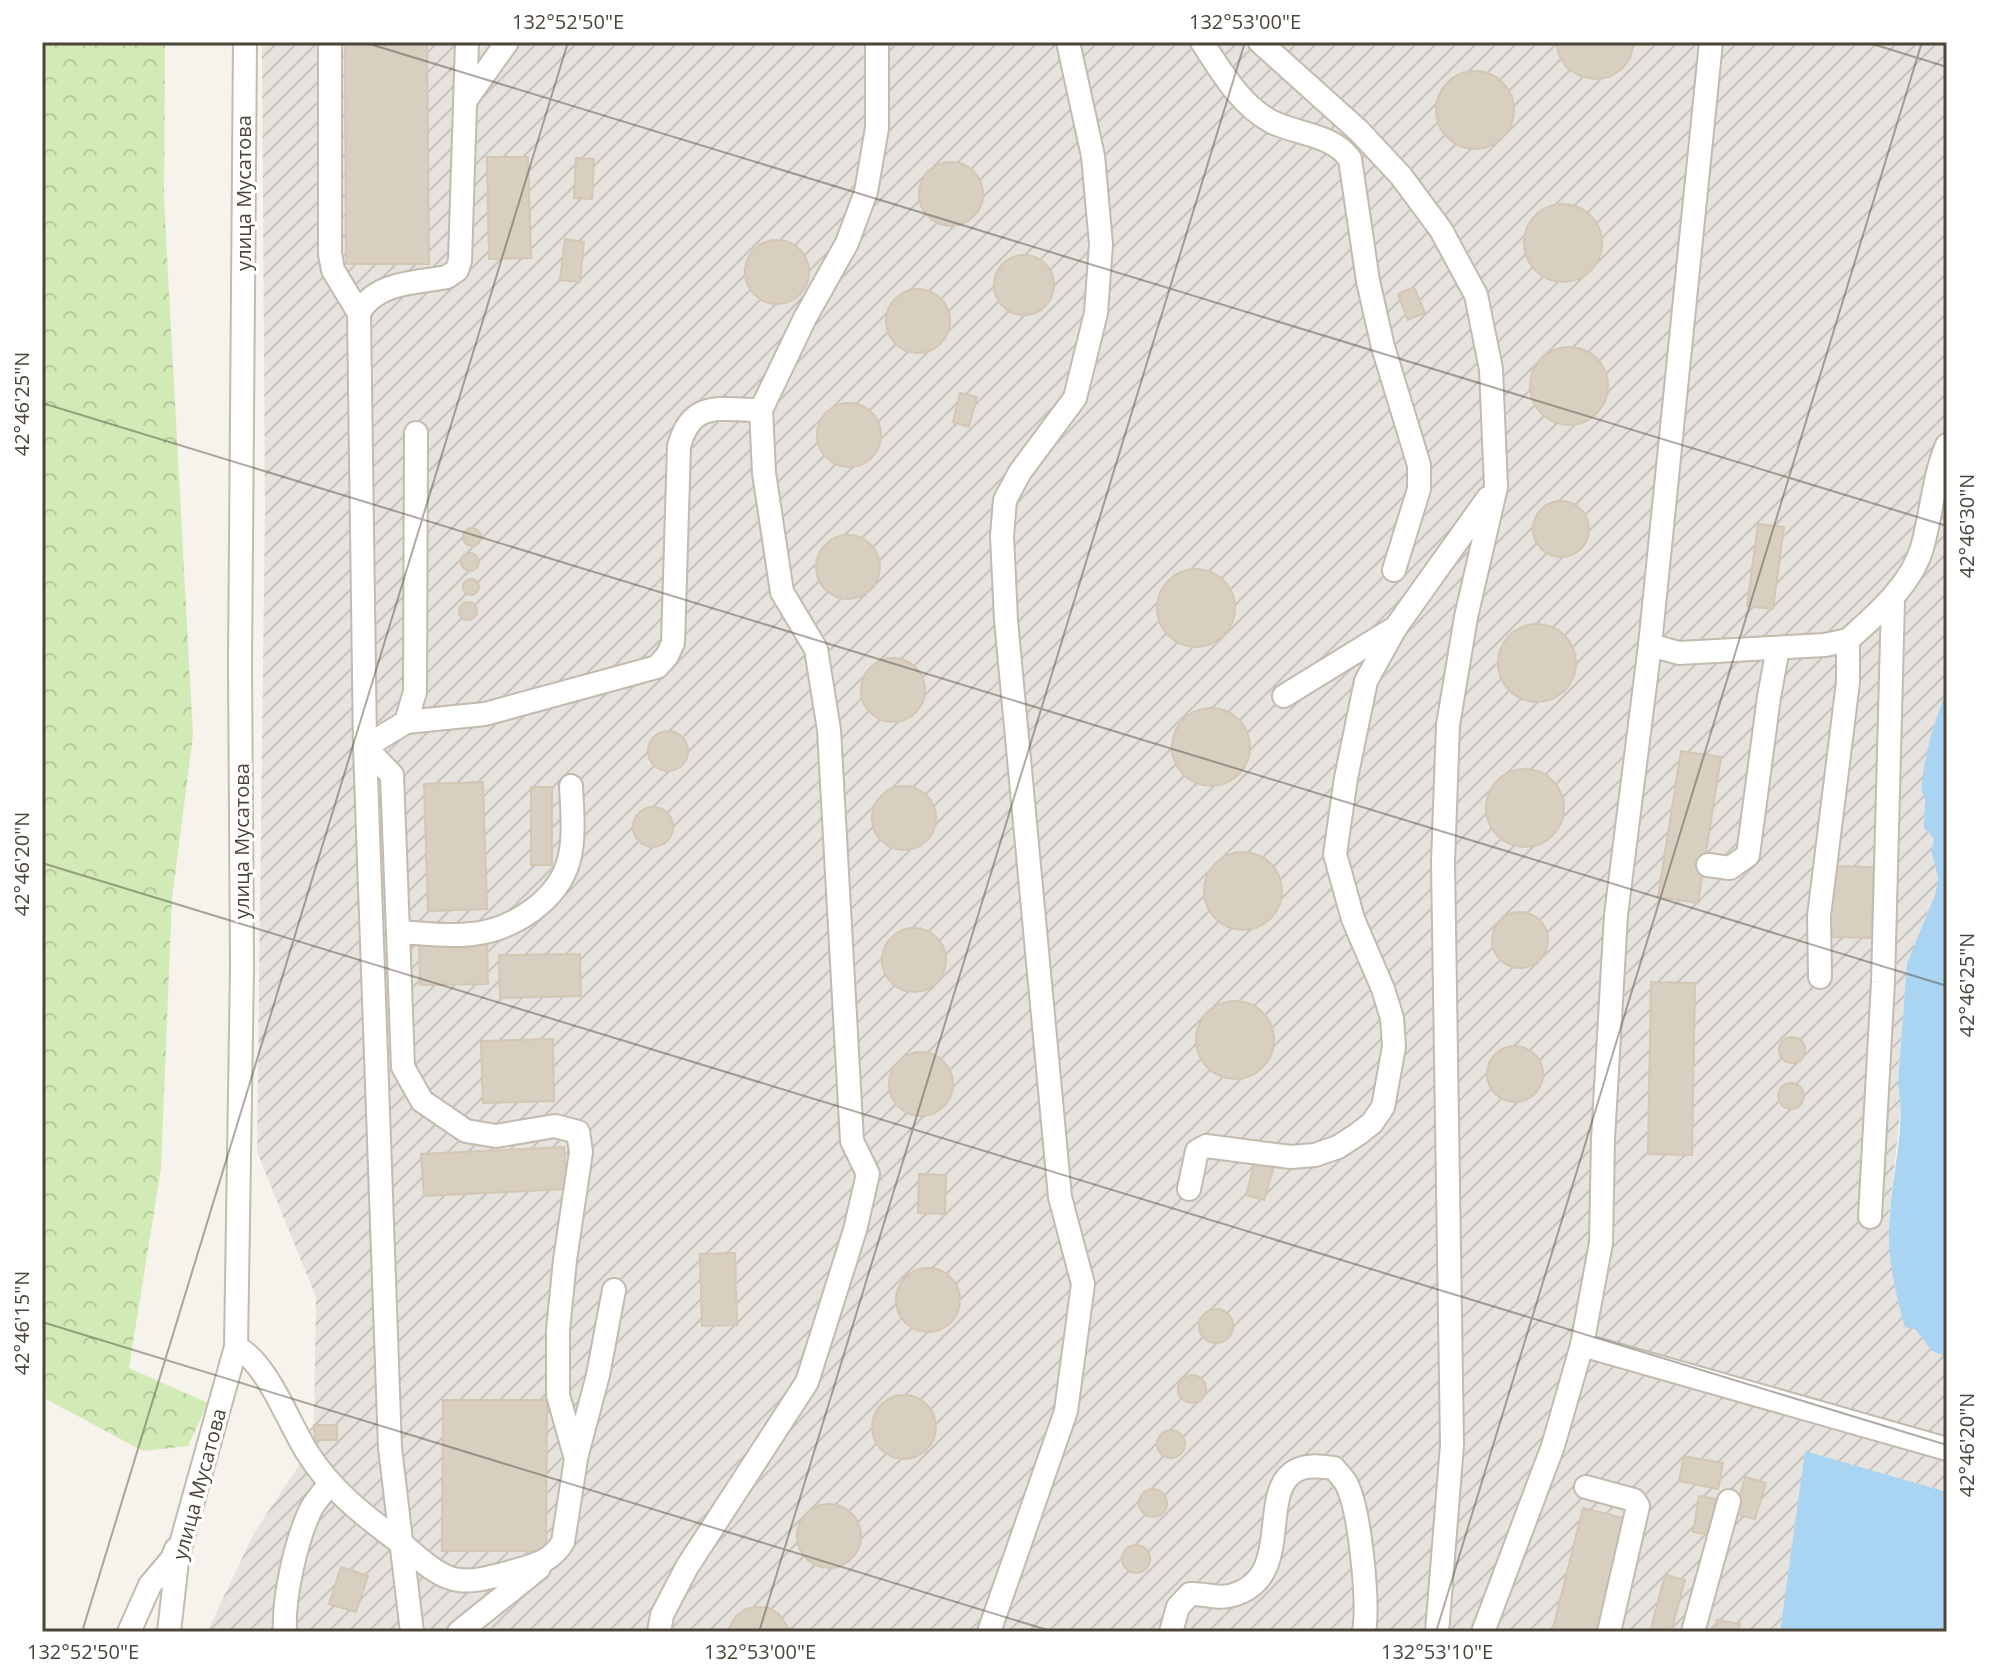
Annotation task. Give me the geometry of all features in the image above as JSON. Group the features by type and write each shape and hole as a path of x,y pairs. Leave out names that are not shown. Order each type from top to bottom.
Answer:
{"street":[{"name":"улица Мусатова","path":"169,1632 177,1561 236,1347 242,967 240,665 245,42"},
{"path":"330,42 330,254 333,270 359,313"},
{"path":"412,1632 390,1448 365,747 359,313 365,300 378,291 447,277 457,270 460,261 467,42"},
{"path":"466,101 507,42"},
{"path":"659,1632 662,1615 687,1567 807,1382 855,1230 868,1174 852,1141 829,730 816,649 782,592 764,473 761,410 805,318 847,243 866,192 877,128 877,42"},
{"path":"989,1632 1066,1411 1083,1284 1060,1197 1006,620 1002,536 1005,500 1020,472 1075,398 1096,313 1101,244 1093,156 1068,42"},
{"path":"1202,42 1233,89 1269,121 1332,141 1350,159 1377,321 1419,465 1419,489 1394,570"},
{"path":"1260,42 1359,131 1401,176 1441,230 1476,295 1491,369 1496,487 1466,617 1448,725 1443,862 1452,1445 1437,1632"},
{"path":"1483,1632 1553,1446 1582,1345 1601,1243 1603,1139 1616,915 1650,645 1711,42"},
{"path":"365,747 406,722 485,714 657,667 673,643 679,446 685,425 705,410 761,410"},
{"path":"406,722 415,692 416,433"},
{"path":"1650,645 1679,653 1778,648 1848,640 1893,600 1921,551 1937,468 1947,445"},
{"path":"1189,1189 1197,1151 1206,1146 1291,1157 1315,1155 1338,1147 1358,1134 1372,1123 1383,1107 1394,1047 1392,1018 1353,919 1335,854 1346,778 1366,681 1396,627 1496,487"},
{"path":"1870,1217 1883,982 1893,600"},
{"path":"1284,696 1396,627"},
{"path":"1820,977 1819,916 1848,682 1848,640"},
{"path":"1708,865 1730,868 1748,855 1778,648"},
{"path":"365,747 392,775 403,1067 422,1101 466,1131 496,1136 555,1126 578,1132 581,1152 558,1330 558,1395 576,1459"},
{"path":"398,932 471,934 508,925 530,912 564,876 570,856 571,786"},
{"path":"459,1632 547,1561 563,1542 576,1459 598,1375 614,1290"},
{"path":"1582,1345 1947,1449"},
{"path":"236,1347 252,1357 307,1453 329,1484 376,1526 428,1565 457,1580 485,1579 547,1561"},
{"path":"1171,1632 1178,1607 1190,1594 1232,1596 1249,1588 1262,1574 1271,1555 1276,1508 1286,1480 1297,1470 1316,1466 1334,1468 1346,1483 1350,1495 1362,1574 1366,1615 1364,1632"},
{"path":"285,1632 289,1585 300,1542 311,1509 329,1484"},
{"path":"1586,1487 1634,1500 1638,1506 1609,1632"},
{"path":"1693,1632 1729,1501"},
{"path":"129,1632 150,1585 172,1559 184,1533"}],"shaded area":[{"path":"262,42 1947,42 1947,687 1931,735 1921,789 1925,800 1924,828 1934,839 1931,851 1938,877 1935,895 1907,963 1898,1083 1901,1097 1889,1216 1915,1329 1932,1351 1947,1357 1947,1492 1805,1451 1780,1632 207,1632 254,1533 315,1441 307,1432 314,1425 316,1297 257,1152 265,510"}],"green space":[{"path":"42,42 165,42 164,200 193,735 172,899 161,1168 129,1368 208,1403 188,1446 143,1451 42,1397"}],"water":[{"path":"1947,687 1947,1357 1932,1351 1915,1329 1905,1327 1892,1270 1889,1227 1900,1131 1898,1083 1907,963 1935,895 1938,877 1931,851 1934,839 1924,828 1925,800 1921,789 1931,735"},
{"path":"1805,1451 1947,1492 1947,1632 1780,1632"}],"building":[{"path":"345,42 427,42 429,264 346,264"},
{"path":"1556,42 1634,42 1630,58 1622,69 1609,77 1594,79 1580,76 1567,68"},
{"path":"1467,71 1483,71 1497,77 1508,88 1514,110 1508,132 1497,143 1483,149 1467,149 1453,143 1442,132 1436,118 1436,102 1442,88 1453,77"},
{"path":"487,157 528,157 531,258 489,259"},
{"path":"576,158 594,159 592,199 574,198"},
{"path":"945,162 957,162 974,171 981,182 981,206 974,217 957,226 945,226 933,221 924,212 919,200 919,188 924,176 933,167"},
{"path":"1555,204 1571,204 1585,210 1596,221 1602,243 1596,265 1585,276 1571,282 1555,282 1541,276 1530,265 1524,251 1524,235 1530,221 1541,210"},
{"path":"565,239 584,242 580,282 560,280"},
{"path":"771,240 783,240 800,249 807,260 807,284 800,295 783,304 771,304 759,299 750,290 745,278 745,266 750,254 759,245"},
{"path":"1024,255 1036,257 1045,264 1052,273 1052,297 1045,306 1036,313 1024,315 1012,313 1003,306 996,297 994,285 996,273 1003,264 1012,257"},
{"path":"1414,287 1425,313 1408,320 1398,294"},
{"path":"912,289 924,289 941,298 948,309 948,333 941,344 924,353 912,353 900,348 891,339 886,327 886,315 891,303 900,294"},
{"path":"1561,347 1577,347 1591,353 1602,364 1608,386 1602,408 1591,419 1577,425 1561,425 1547,419 1536,408 1530,394 1530,378 1536,364 1547,353"},
{"path":"960,393 977,397 969,427 953,422"},
{"path":"843,403 855,403 872,412 879,423 879,447 872,458 855,467 843,467 831,462 822,453 817,441 817,429 822,417 831,408"},
{"path":"1561,501 1581,509 1589,529 1581,549 1561,557 1541,549 1533,529 1541,509"},
{"path":"1758,524 1784,527 1773,609 1747,606"},
{"path":"472,528 481,537 472,546 463,537"},
{"path":"842,535 854,535 871,544 878,555 878,579 871,590 854,599 842,599 830,594 821,585 816,573 816,561 821,549 830,540"},
{"path":"470,553 479,562 470,571 461,562"},
{"path":"1188,569 1204,569 1218,575 1229,586 1235,608 1229,630 1218,641 1204,647 1188,647 1174,641 1163,630 1157,616 1157,600 1163,586 1174,575"},
{"path":"468,579 474,579 479,587 477,593 468,595 463,590 463,584"},
{"path":"468,602 477,611 468,620 459,611"},
{"path":"1529,624 1545,624 1559,630 1570,641 1576,663 1570,685 1559,696 1545,702 1529,702 1515,696 1504,685 1498,671 1498,655 1504,641 1515,630"},
{"path":"887,658 899,658 916,667 923,678 923,702 916,713 899,722 887,722 875,717 866,708 861,696 861,684 866,672 875,663"},
{"path":"1203,708 1219,708 1233,714 1244,725 1250,747 1244,769 1233,780 1219,786 1203,786 1189,780 1178,769 1172,755 1172,739 1178,725 1189,714"},
{"path":"668,731 682,737 688,751 682,765 668,771 654,765 648,751 654,737"},
{"path":"1681,751 1721,757 1698,903 1658,897"},
{"path":"1517,769 1533,769 1547,775 1558,786 1564,808 1558,830 1547,841 1533,847 1517,847 1503,841 1492,830 1486,816 1486,800 1492,786 1503,775"},
{"path":"483,782 487,909 428,911 424,784"},
{"path":"898,786 910,786 927,795 934,806 934,830 927,841 910,850 898,850 886,845 877,836 872,824 872,812 877,800 886,791"},
{"path":"531,787 552,787 552,865 531,865"},
{"path":"653,807 667,813 673,827 667,841 653,847 639,841 633,827 639,813"},
{"path":"1235,852 1251,852 1265,858 1276,869 1282,891 1276,913 1265,924 1251,930 1235,930 1221,924 1210,913 1204,899 1204,883 1210,869 1221,858"},
{"path":"1833,866 1874,867 1871,938 1830,937"},
{"path":"1520,912 1540,920 1548,940 1540,960 1520,968 1500,960 1492,940 1500,920"},
{"path":"908,928 920,928 937,937 944,948 944,972 937,983 920,992 908,992 896,987 887,978 882,966 882,954 887,942 896,933"},
{"path":"487,938 488,984 420,985 419,939"},
{"path":"580,954 581,996 500,998 499,955"},
{"path":"1651,982 1695,983 1692,1155 1648,1154"},
{"path":"1227,1001 1243,1001 1257,1007 1268,1018 1274,1040 1268,1062 1257,1073 1243,1079 1227,1079 1213,1073 1202,1062 1196,1048 1196,1032 1202,1018 1213,1007"},
{"path":"1792,1037 1801,1041 1805,1050 1801,1059 1792,1063 1783,1059 1779,1050 1783,1041"},
{"path":"553,1039 554,1101 483,1103 481,1041"},
{"path":"1515,1046 1535,1054 1543,1074 1535,1094 1515,1102 1495,1094 1487,1074 1495,1054"},
{"path":"915,1052 927,1052 944,1061 951,1072 951,1096 944,1107 927,1116 915,1116 903,1111 894,1102 889,1090 889,1078 894,1066 903,1057"},
{"path":"1791,1083 1800,1087 1804,1096 1800,1105 1791,1109 1782,1105 1778,1096 1782,1087"},
{"path":"564,1147 567,1189 424,1196 421,1154"},
{"path":"1255,1161 1274,1166 1264,1200 1246,1195"},
{"path":"919,1174 946,1175 945,1214 918,1213"},
{"path":"735,1253 737,1325 702,1326 700,1254"},
{"path":"922,1268 934,1268 951,1277 958,1288 958,1312 951,1323 934,1332 922,1332 910,1327 901,1318 896,1306 896,1294 901,1282 910,1273"},
{"path":"1216,1309 1228,1314 1233,1326 1228,1338 1216,1343 1204,1338 1199,1326 1204,1314"},
{"path":"1192,1375 1202,1379 1206,1389 1202,1399 1192,1403 1182,1399 1178,1389 1182,1379"},
{"path":"898,1395 910,1395 927,1404 934,1415 934,1439 927,1450 910,1459 898,1459 886,1454 877,1445 872,1433 872,1421 877,1409 886,1400"},
{"path":"443,1400 547,1400 546,1551 442,1551"},
{"path":"314,1425 337,1425 337,1440 315,1440"},
{"path":"1171,1430 1181,1434 1185,1444 1181,1454 1171,1458 1161,1454 1157,1444 1161,1434"},
{"path":"1684,1456 1723,1463 1718,1489 1679,1481"},
{"path":"1745,1477 1766,1483 1755,1519 1735,1514"},
{"path":"1153,1489 1163,1493 1167,1503 1163,1513 1153,1517 1143,1513 1139,1503 1143,1493"},
{"path":"1699,1496 1718,1499 1712,1535 1693,1532"},
{"path":"823,1504 835,1504 852,1513 859,1524 859,1548 852,1559 835,1568 823,1568 811,1563 802,1554 797,1542 797,1530 802,1518 811,1509"},
{"path":"1583,1508 1627,1519 1599,1632 1552,1632"},
{"path":"1136,1545 1146,1549 1150,1559 1146,1569 1136,1573 1126,1569 1122,1559 1126,1549"},
{"path":"341,1567 368,1576 356,1612 329,1604"},
{"path":"1665,1575 1685,1580 1671,1632 1650,1632"},
{"path":"769,1608 779,1614 791,1632 727,1632 736,1616 746,1609"},
{"path":"1717,1620 1740,1624 1738,1632 1715,1632"}]}
